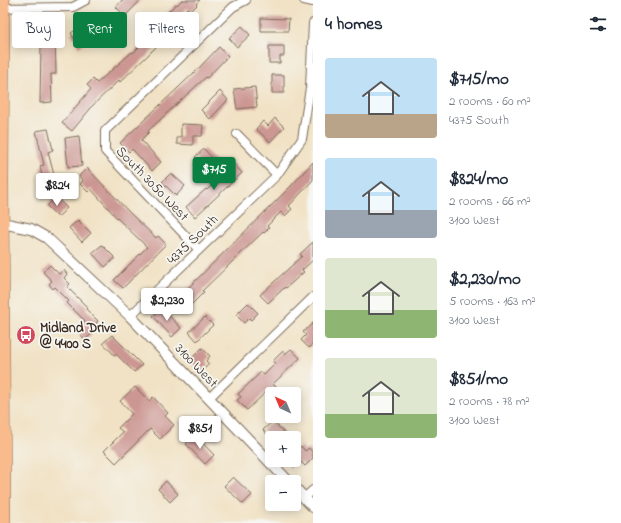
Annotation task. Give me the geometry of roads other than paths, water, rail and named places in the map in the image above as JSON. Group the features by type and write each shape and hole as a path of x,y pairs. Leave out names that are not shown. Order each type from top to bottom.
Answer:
{"main road":[{"path":"2,5 2,386 4,523"}],"street":[{"path":"2,5 73,7 86,0"},
{"name":"South 3050 West","path":"199,250 105,151 105,132 233,7 246,0"},
{"path":"304,0 313,2"},
{"name":"4375 South","path":"130,316 277,175 302,139 312,88 313,23"},
{"path":"237,134 277,175"},
{"name":"3100 West","path":"2,223 31,229 47,238 130,316 282,475"},
{"path":"210,398 313,297"},
{"path":"304,498 313,490"},
{"path":"301,495 313,507"}],"place":[{"name":"Midland Drive @ 4400 S","path":"26,335"}]}
